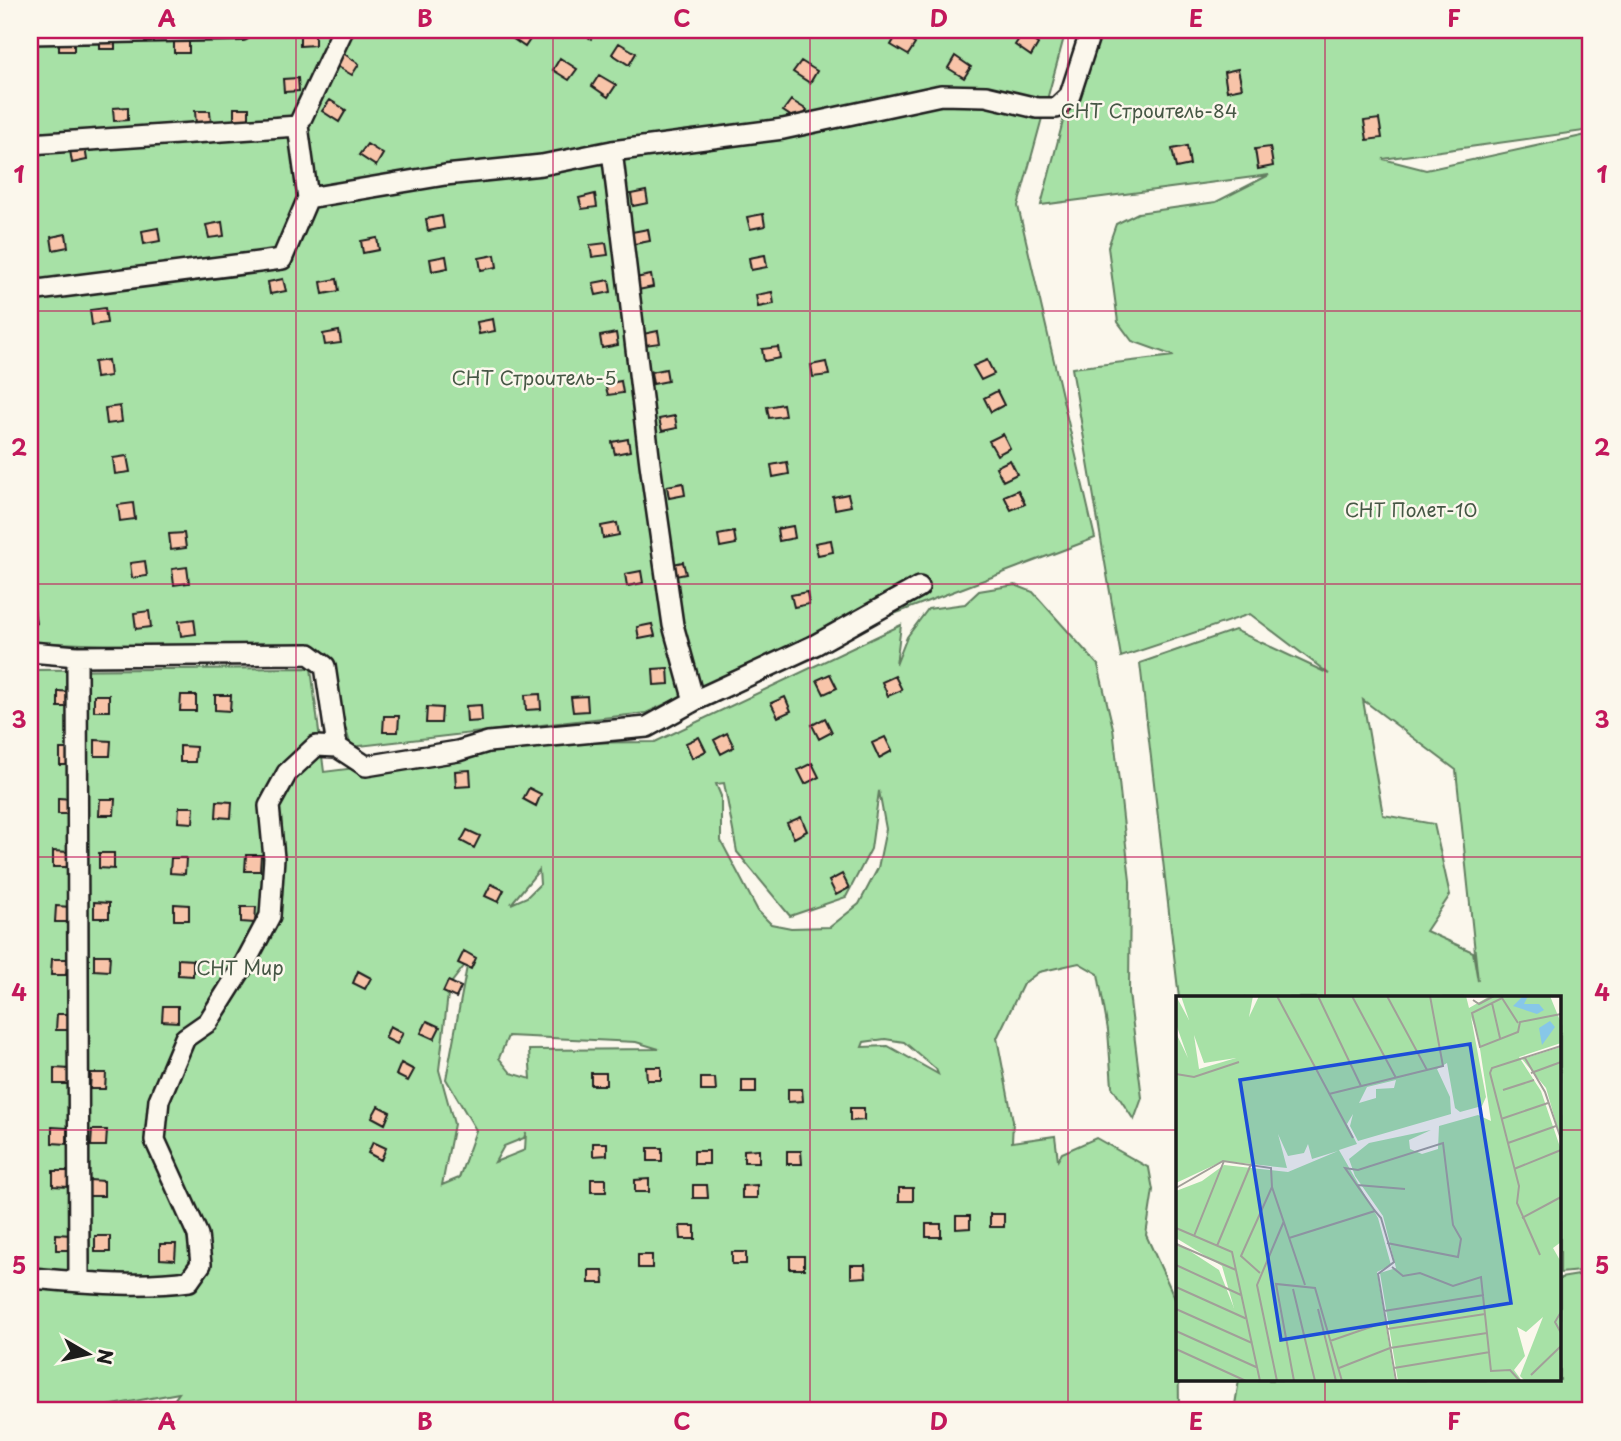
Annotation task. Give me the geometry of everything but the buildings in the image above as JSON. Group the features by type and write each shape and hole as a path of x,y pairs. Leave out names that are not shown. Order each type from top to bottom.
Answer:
{"street":[{"path":"30,34 242,30"},
{"path":"30,291 282,259 308,198 298,126 343,30"},
{"path":"308,198 445,175 542,165 612,151 783,129 941,95 986,96 1037,108 1056,108 1070,94 1091,30"},
{"path":"30,145 298,126"},
{"path":"612,151 673,625 694,701"},
{"path":"30,1278 169,1284 189,1281 201,1264 198,1235 155,1140 159,1100 185,1038 208,1022 245,963 270,916 274,858 269,806 287,773 316,746 337,747 366,766 458,751 488,742 648,727 694,701 815,645 919,587"},
{"path":"30,652 77,656 309,654 325,666 337,747"},
{"path":"77,656 79,1282"}],"green space":[{"name":"СНТ Строитель-5","path":"30,30 1066,30 1018,206 1095,538 706,685 646,713 351,747 324,653 30,642"},
{"path":"1087,30 1591,30 1591,130 1383,159 1426,170 1591,134 1591,1270 1562,1273 1562,996 1179,996 1140,663 1235,630 1329,674 1250,614 1121,657 1072,368 1174,356 1132,341 1118,322 1108,247 1116,224 1138,213 1216,202 1269,175 1041,205","holes":["1363,700 1456,770 1478,981 1473,952 1426,931 1450,895 1434,824 1383,815"]},
{"name":"СНТ Мир","path":"1015,585 1033,592 1098,665 1113,728 1130,881 1129,993 1142,1098 1134,1120 1112,1087 1108,1030 1098,974 1079,963 1039,972 1023,984 997,1038 1013,1121 1012,1142 1055,1136 1058,1160 1062,1153 1096,1138 1149,1168 1153,1190 1146,1235 1176,1301 1176,1382 1179,1382 1179,1411 117,1411 174,1400 179,1393 80,1411 30,1411 30,670 311,668 324,772 553,743 655,742 901,625 896,665 907,637 928,609 965,604 979,591","holes":["724,783 737,852 790,916 846,897 871,849 879,791 886,829 878,868 859,904 830,927 791,928 771,924 758,911 721,841 721,796 716,784","539,870 540,884 527,897 511,904","468,961 446,1079 476,1130 459,1178 442,1185 454,1124 439,1070 449,986","508,1036 636,1042 659,1049 529,1050 531,1079 511,1073 499,1058","885,1039 904,1042 936,1069 938,1074 888,1046 862,1047 864,1042","526,1132 525,1150 495,1162 504,1146 524,1138"]},
{"path":"1591,1273 1591,1411 1234,1411 1239,1382 1562,1382 1562,1278"}],"park label":[{"name":"СНТ Строитель-84","path":"1149,110"},
{"name":"СНТ Полет-10","path":"1411,509"}]}
